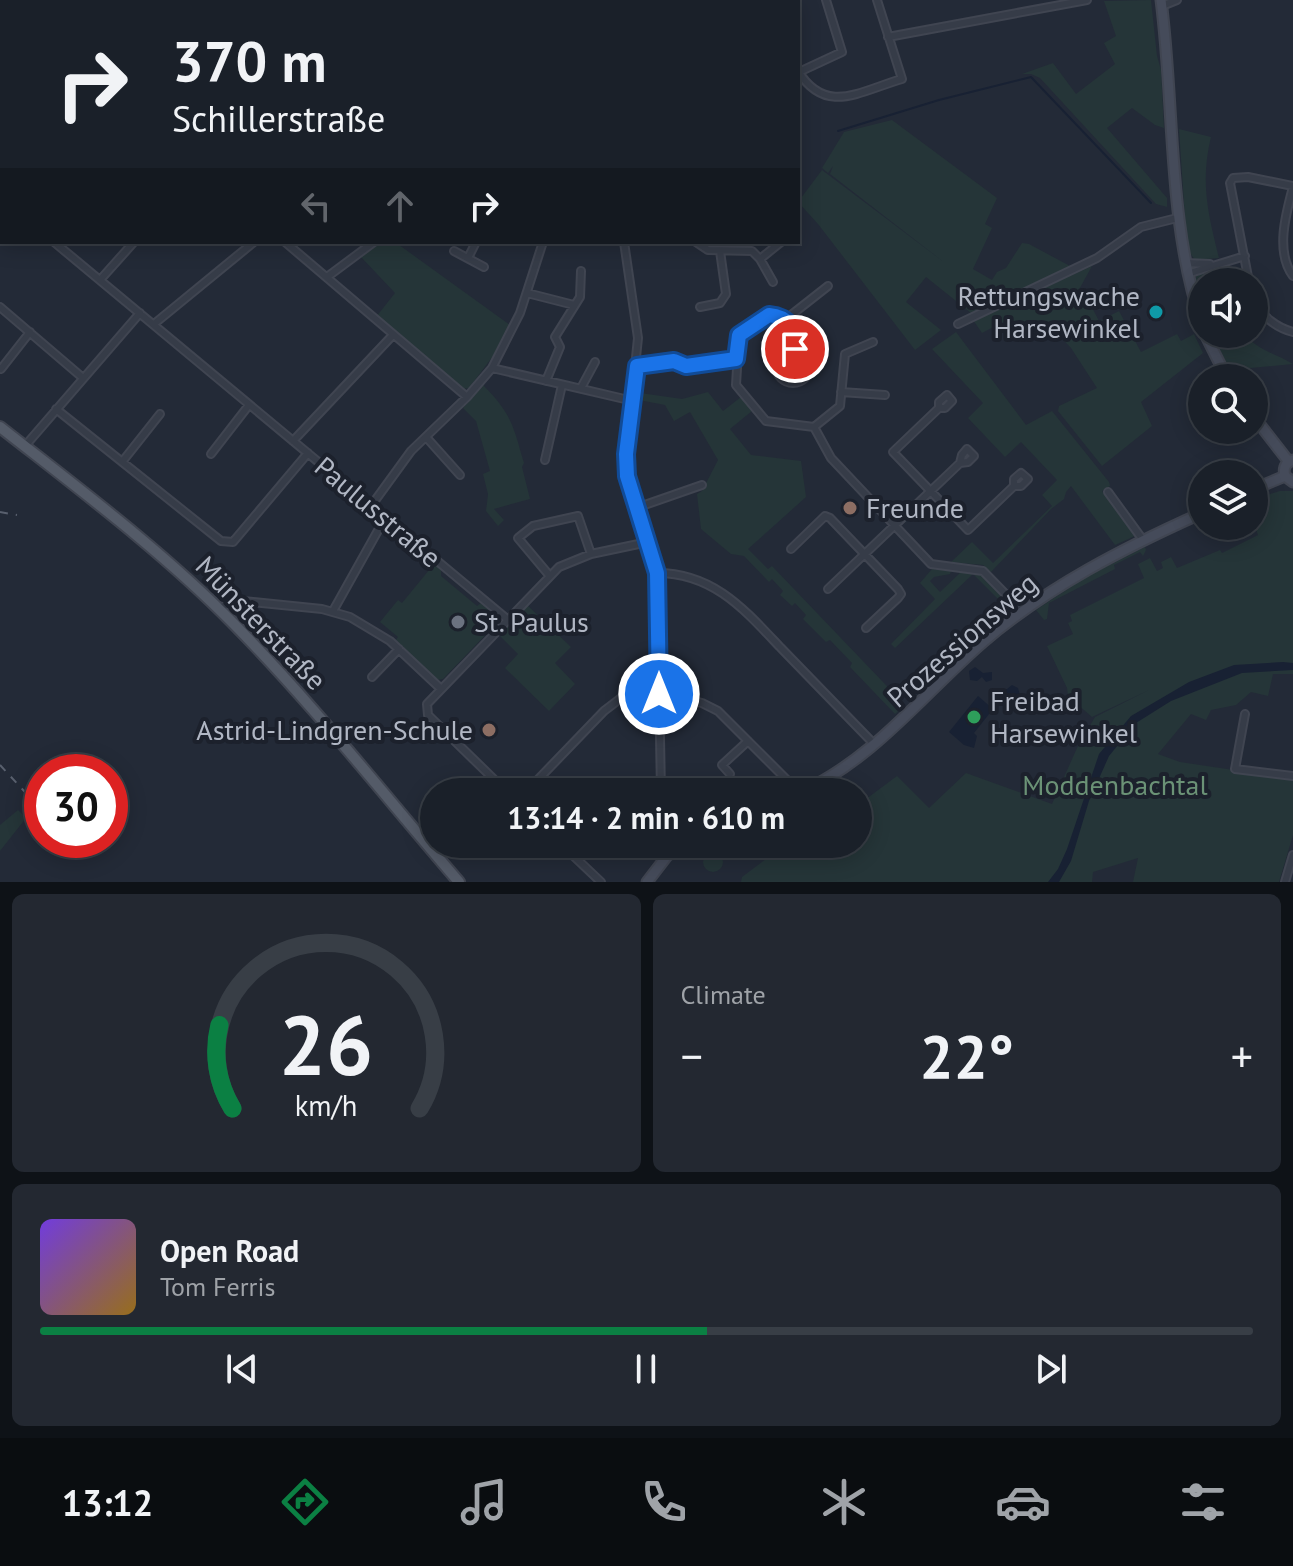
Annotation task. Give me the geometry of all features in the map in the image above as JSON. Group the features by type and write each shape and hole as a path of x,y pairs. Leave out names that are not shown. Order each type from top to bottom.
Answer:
{"main road":[{"name":"Münsterstraße","path":"0,427 151,548 219,609 285,679 459,882"}],"street":[{"path":"800,70 842,52 826,0"},
{"path":"800,74 810,88 823,97 836,99 902,79 877,0"},
{"path":"888,37 1087,0"},
{"path":"1177,0 1162,3 1177,218 1188,277"},
{"path":"1247,268 1232,198 1230,183 1233,178 1248,177 1293,187 1284,229 1288,269 1293,276"},
{"path":"958,324 1097,258 1141,227 1177,218"},
{"name":"Paulusstraße","path":"56,244 507,619"},
{"path":"100,280 132,244"},
{"path":"154,324 252,244"},
{"path":"287,244 467,397"},
{"path":"327,277 371,244"},
{"path":"468,258 475,244"},
{"path":"371,506 411,451 492,368 527,293 542,244"},
{"path":"624,244 638,338 626,464 636,508 657,573 661,778"},
{"path":"698,244 704,250 749,251 760,259 773,282"},
{"path":"760,259 779,244"},
{"path":"454,251 484,267"},
{"path":"700,307 720,303 726,294 720,251"},
{"path":"1187,274 1245,256"},
{"path":"1184,263 1213,264"},
{"path":"546,381 560,347 555,337 580,297 581,271"},
{"path":"786,319 828,286"},
{"path":"527,293 574,305"},
{"path":"0,307 83,378"},
{"path":"25,446 140,313"},
{"path":"795,349 794,332 786,319 769,315 743,331 737,339 736,385 762,418 814,427 838,408 845,354 873,342"},
{"path":"1268,319 1281,329 1293,332"},
{"path":"1,369 30,332"},
{"path":"293,441 392,336"},
{"path":"795,349 806,355 810,366 806,377 791,383 781,377 776,367 780,356 795,349"},
{"path":"637,366 674,361 686,366 736,359"},
{"path":"581,388 595,362"},
{"path":"492,368 633,401"},
{"path":"545,460 562,385"},
{"path":"841,392 885,395"},
{"path":"211,454 249,405"},
{"path":"939,408 893,452 930,491 968,530 1014,486"},
{"path":"56,409 227,543 233,542 308,453"},
{"path":"122,462 160,414"},
{"path":"814,427 831,458 931,564 983,571 1022,611"},
{"path":"1268,434 1291,461 1284,471 1289,479 1268,485"},
{"path":"426,437 460,475"},
{"path":"828,589 960,463"},
{"path":"636,508 702,485"},
{"path":"1108,492 1143,540"},
{"path":"549,575 518,538 533,526 578,516 591,554"},
{"path":"791,549 825,516 864,554 901,594 866,628"},
{"path":"333,611 385,518"},
{"name":"Prozessionsweg","path":"827,778 874,744 958,664 1022,611 1084,570 1188,519"},
{"path":"493,778 428,715 427,704 549,575 567,562 591,554 648,542"},
{"path":"657,573 689,577 721,590 742,606 874,744"},
{"path":"219,609 233,600 333,611 364,623 399,649 440,688"},
{"path":"372,677 399,649"},
{"path":"540,778 612,703 632,695 659,694 684,697 710,706 786,778"},
{"path":"1245,714 1235,769 1293,776"},
{"path":"730,774 722,765 748,741"},
{"path":"1285,882 1293,855"},
{"path":"576,858 601,882"},
{"path":"647,882 666,858"}],"green space":[{"path":"1151,0 1161,70 1164,128 1132,108 1107,128 1167,198 1167,207 1156,204 1040,78 1022,74 1053,63 1076,94 1115,64 1104,43 1116,36 1104,1"},
{"path":"892,120 997,198 985,224 992,228 973,269 992,280 997,272 1006,268 1022,243 1070,266 971,313 926,277 906,302 941,330 915,350 800,204 800,199 822,170 945,263 830,174 833,166 828,173 822,168 844,132"},
{"path":"1179,129 1211,137 1206,183 1219,258 1195,260 1187,249"},
{"path":"379,244 398,244 510,325 493,356 469,388 462,389 376,317 395,293 361,257"},
{"path":"1092,266 1070,306 1082,288 1099,321 1119,311 1141,352 1177,334 1181,341 1188,337 1188,348 1201,348 1203,353 1141,402 1152,426 1102,466 1058,411 1059,406 1097,388 1071,348 1049,325 1025,338 1005,321 982,333 973,320"},
{"path":"956,332 1026,425 1052,411 1109,482 1110,486 1102,491 1135,536 1115,545 1071,486 1064,499 991,572 983,565 951,562 972,542 993,563 1052,506 1042,495 1057,480 1021,442 1005,457 968,418 983,403 932,349"},
{"path":"1219,348 1262,348 1293,364 1268,366 1226,364"},
{"path":"793,352 803,356 807,366 803,376 793,380 783,376 779,366 783,356"},
{"path":"483,385 500,404 514,430 530,499 494,509 504,520 498,526 486,511 488,494 483,474 490,471 476,421 463,408"},
{"path":"708,392 723,411 741,397 752,411 730,429 751,455 801,461 806,497 748,549 768,569 772,566 905,705 895,714 850,667 852,663 830,640 826,642 803,619 806,615 795,603 792,606 780,595 783,591 772,579 769,582 744,556 731,554 701,529 697,494 702,491 718,460 690,412 674,421 665,405 639,400 640,393 682,399"},
{"name":"Moddenbachtal","path":"1293,491 1293,674 1273,674 1268,696 1251,692 1236,705 1211,710 1206,720 1191,714 1158,754 1180,762 1293,779 1293,835 1279,882 1133,882 1138,858 1093,872 1092,882 741,882 742,877 767,858 872,858 872,795 897,776 929,808 966,773 1052,804 1077,748 1095,717 1149,690 1092,717 1068,696 1047,646 1073,634 1068,623 1072,621 1070,615 1144,578 1138,564 1150,558 1157,571 1163,568 1161,562 1171,557 1177,568 1220,550 1222,553 1248,540 1268,540 1268,495"},
{"path":"1145,547 1143,556 1140,552 1114,565 1115,569 1049,603 1047,619 1044,620 1036,610 1084,578"},
{"path":"434,564 441,570 441,576 477,606 481,603 498,618 497,623 443,679 436,680 396,640 398,637 380,622 398,600 402,603"},
{"path":"932,569 951,571 930,581 940,592 961,572 981,575 1013,607 1012,611 984,634 1008,609 973,574 895,648 891,644 935,599 920,583"},
{"path":"527,605 571,647 555,663 575,684 549,711 505,668 518,654 498,634"},
{"path":"18,810 24,816 24,821 0,851 0,825"},
{"path":"704,858 722,858 722,866 717,871 709,871 704,866"}],"water":[{"path":"1293,663 1293,670 1242,673 1171,701 1136,723 1109,756 1089,801 1071,861 1059,882 1048,882 1067,849 1099,754 1131,716 1189,682 1234,665"},
{"path":"975,667 983,673 992,672 992,680 986,682 982,677 977,681 970,680 969,671"},
{"path":"1012,685 1018,688 1022,703 1013,705 1011,697 1008,701 996,695 997,689 1007,689"},
{"name":"Freibad Harsewinkel","path":"978,696 993,709 974,733 977,736 974,748 964,745 949,732"}],"waterway":[{"path":"838,131 939,100 1031,77 1151,203"}],"railway":[{"path":"0,512 17,515"},
{"path":"0,765 24,791"}],"place":[{"name":"Rettungswache Harsewinkel","path":"1156,312"},
{"name":"Freunde","path":"850,508"},
{"name":"St. Paulus","path":"458,622"},
{"name":"Freibad Harsewinkel","path":"974,717"},
{"name":"Astrid-Lindgren-Schule","path":"489,730"}],"route":[{"path":"659,694 656,564 627,476 626,454 637,366 674,361 686,366 703,365 736,359 739,335 769,315 786,319 794,332 795,349"}]}
